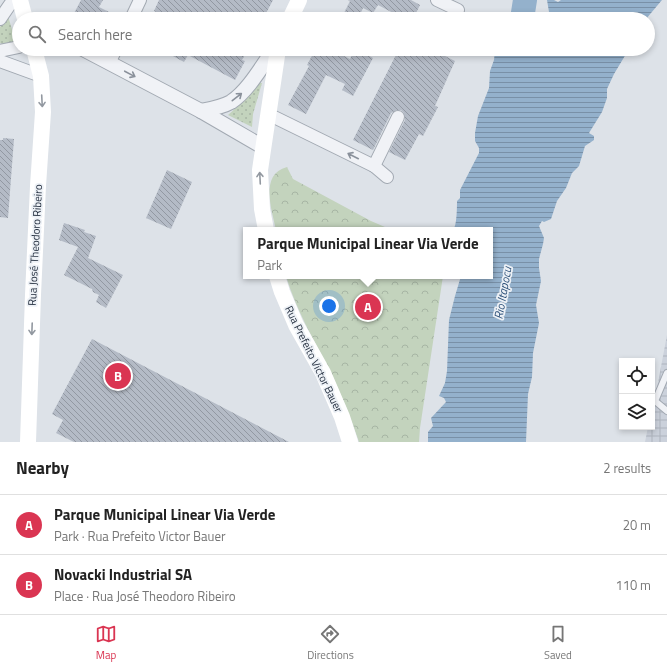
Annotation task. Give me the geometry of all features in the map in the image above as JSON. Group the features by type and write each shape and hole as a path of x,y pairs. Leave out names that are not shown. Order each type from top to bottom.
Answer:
{"main road":[{"path":"20,0 23,12"},
{"path":"293,12 299,0"},
{"name":"Rua José Theodoro Ribeiro","path":"28,442 34,272 43,112 41,76 36,56"},
{"path":"265,227 262,208 260,170 277,56"},
{"name":"Rua Prefeito Victor Bauer","path":"278,279 296,325 323,373 342,417 350,442"}],"street":[{"path":"0,19 13,0"},
{"path":"134,12 140,0"},
{"path":"437,0 458,10"},
{"path":"0,51 12,49"},
{"path":"96,56 201,111 263,147"},
{"path":"110,63 113,56"},
{"path":"201,111 219,107 242,94 269,56"},
{"path":"0,61 41,76"},
{"path":"268,114 374,166 386,176"},
{"path":"374,166 398,117"}],"lane":[{"path":"667,373 655,401 667,411"}],"shaded area":[{"path":"667,335 667,442 645,442 647,430 655,430 655,398"}],"green space":[{"path":"8,16 12,29 12,47 9,47 0,43 0,27"},
{"path":"259,83 262,83 253,114 252,127 228,115 248,97"},
{"path":"287,167 293,179 385,227 275,227 270,203 270,185 273,177 278,171"},
{"path":"287,279 443,279 419,442 359,442 338,388 300,313"}],"water":[{"path":"547,0 554,0 558,2 561,0 662,0 652,12 549,12"},
{"path":"494,56 625,56 607,89 607,98 602,112 589,133 594,136 594,140 585,146 579,166 572,173 566,188 557,201 551,219 544,222 542,221 539,226 544,238 539,259 541,281 536,305 539,323 533,353 532,377 528,394 526,442 428,442 428,432 433,426 431,418 446,402 444,398 439,396 445,383 447,371 449,320 460,279 493,279 493,227 454,227 457,201 460,198 460,190 479,153 479,148 475,141 475,133 478,116 489,88 490,71"}],"building":[{"path":"81,0 103,0 99,7 109,12 75,12"},
{"path":"159,0 273,0 267,12 154,11"},
{"path":"348,0 411,0 420,5 416,12 391,12 378,5 374,12 363,8 361,12 344,12 350,1"},
{"path":"173,56 187,56 184,62"},
{"path":"190,56 244,56 242,60 245,61 235,80"},
{"path":"312,56 344,56 350,59 352,56 369,56 373,58 353,96 342,90 345,84 326,75 306,114 288,105 309,66 307,65"},
{"path":"395,56 445,56 455,61 435,106 438,107 423,136 419,134 405,160 389,152 405,120 404,113 401,110 391,113 373,150 353,140"},
{"path":"3,138 14,139 8,218 0,217 0,140 3,140"},
{"path":"167,170 192,182 171,229 146,218"},
{"path":"64,223 85,230 84,232 96,236 88,258 123,275 106,308 96,302 99,295 93,292 92,289 64,275 78,247 59,240"},
{"path":"92,339 289,442 74,442 56,433 63,420 52,414"}],"waterway":[{"name":"Rio Itapocu","path":"523,12 525,0"}],"place":[{"name":"Parque Municipal Linear Via Verde","path":"368,307"},
{"name":"Novacki Industrial SA","path":"118,376"}]}
